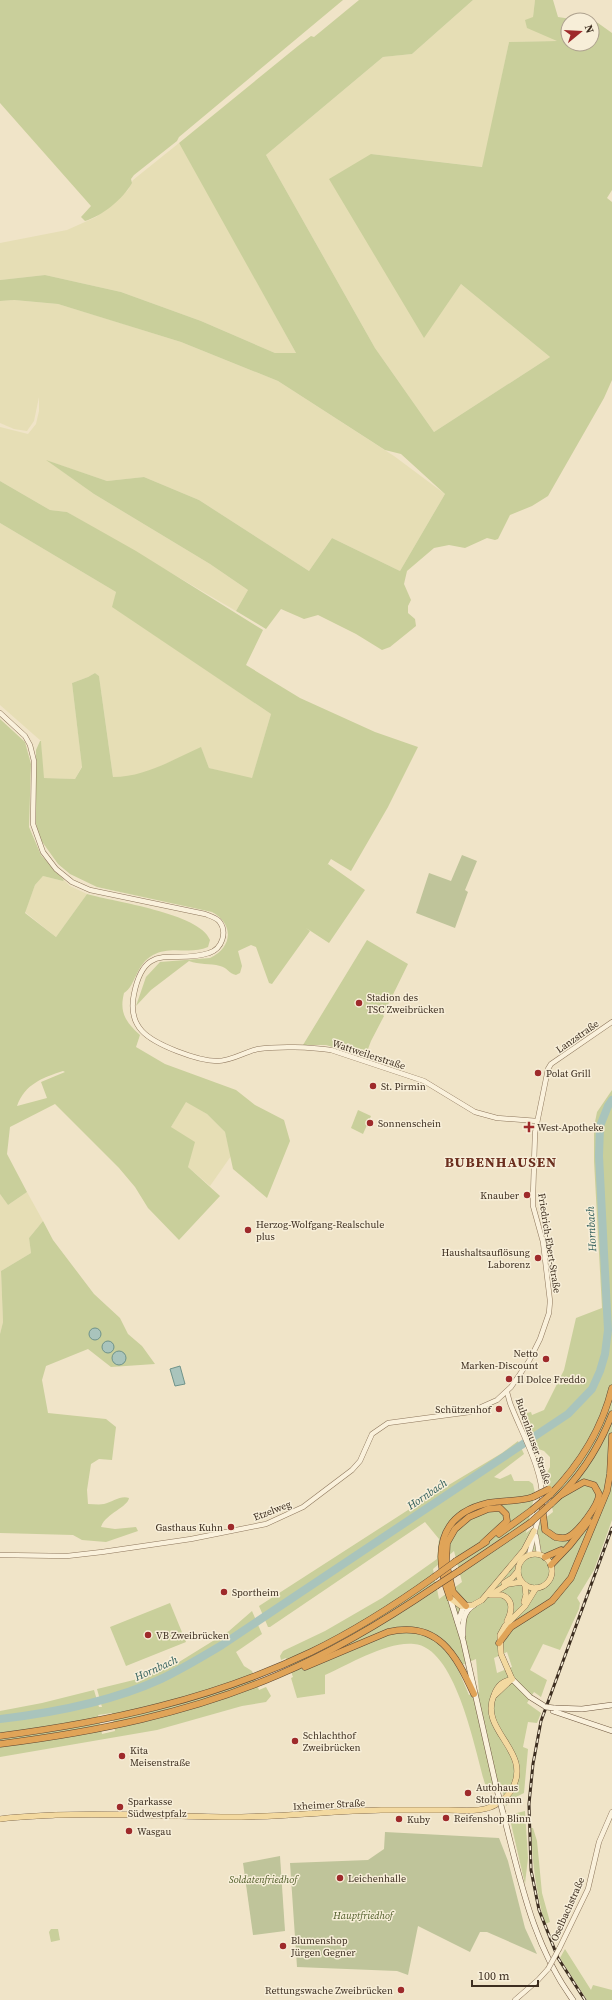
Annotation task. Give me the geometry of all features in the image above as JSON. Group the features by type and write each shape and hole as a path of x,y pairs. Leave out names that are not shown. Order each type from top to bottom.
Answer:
{"highway":[{"path":"0,1736 99,1721 184,1701 254,1677 330,1643 377,1616 532,1510 571,1470 584,1452 596,1431 612,1388"},
{"path":"291,1671 380,1624 530,1523 561,1495 596,1449 612,1414"},
{"path":"499,1643 510,1628 542,1609 559,1594 571,1578 580,1558 590,1528 601,1507 609,1483 612,1436"},
{"path":"542,1555 552,1555 566,1546 597,1504 599,1498 598,1491 594,1485 588,1482 581,1483 561,1495"},
{"path":"450,1598 441,1565 440,1553 443,1539 452,1525 466,1512 482,1505 534,1497 549,1492"},
{"path":"542,1506 545,1530 555,1537 569,1536 586,1518"},
{"path":"551,1565 570,1545 601,1507"},
{"path":"467,1608 454,1592 446,1564 447,1543 455,1529 469,1517 488,1509 500,1508 506,1514 507,1521 483,1544"},
{"path":"0,1744 100,1728 185,1708 336,1655 388,1632 408,1629 426,1632 437,1638 460,1665 474,1694"}],"main road":[{"path":"489,1594 516,1558 524,1550 534,1531"},
{"path":"458,1624 460,1612 474,1605 511,1579 518,1571 521,1561 529,1555 542,1555 551,1565 552,1573 550,1579 545,1585 536,1588 522,1608 505,1626"},
{"path":"518,1571 524,1583 526,1595 522,1608"},
{"path":"489,1594 504,1586 524,1583 536,1588"},
{"path":"489,1594 502,1594 510,1601 512,1610 499,1643 506,1669 512,1679 530,1697 546,1706 592,1725 612,1731"},
{"path":"450,1598 459,1605 467,1608"},
{"path":"450,1598 462,1640 496,1786 522,1887 538,1938 554,1973 573,2000"},
{"path":"462,1640 462,1623 467,1608"},
{"name":"Ixheimer Straße","path":"0,1819 92,1814 237,1817 361,1810 476,1810 489,1808 502,1801 509,1794 515,1782 517,1771 513,1753 493,1722 491,1708 492,1698 501,1683 512,1679"},
{"path":"554,1710 582,1709 612,1705"}],"street":[{"name":"Wattweilerstraße","path":"0,713 25,736 30,745 34,761 33,824 43,852 56,869 72,882 84,888 200,913 215,918 222,927 222,940 214,951 205,954 165,957 149,962 138,980 132,1000 132,1012 139,1028 150,1038 181,1052 204,1059 225,1061 261,1049 318,1048 331,1050 424,1081 475,1112 497,1118 537,1121"},
{"name":"Lanzstraße","path":"551,1064 612,1022"},
{"name":"Friedrich-Ebert-Straße","path":"507,1392 531,1356 544,1330 549,1313 550,1301 543,1242 533,1202 534,1142 548,1069 551,1064"},
{"name":"Bubenhauser Straße","path":"507,1392 541,1486 542,1506 534,1531 529,1555"},
{"name":"Etzelweg","path":"0,1555 67,1556 102,1552 191,1540 266,1524 303,1507 352,1470 360,1461 372,1434 388,1423 476,1410 497,1400 507,1392"},
{"name":"Bubenhauser Straße","path":"538,1520 536,1539 542,1555"},
{"name":"Oselbachstraße","path":"515,2000 548,1969 559,1949 588,1889 599,1842 612,1812"}],"shaded area":[{"path":"473,0 535,0 533,17 558,41 509,42 483,167 371,154 424,337 461,284 550,357 434,432 375,348 266,155 383,57 412,54"},
{"path":"179,143 296,353 275,353 201,321 121,292 45,275 0,280 0,243 67,230 96,217 128,190 133,180"},
{"path":"14,300 58,304 104,318 181,342 278,381 394,456 445,494 400,571 332,538 309,571 199,500 144,477 107,481 48,461 94,494 210,564 248,590 236,611 67,512 50,510 0,481 0,427 28,434 36,424 39,411 39,397 34,421 27,431 14,429 0,423 0,301"},
{"path":"0,523 116,592 113,607 271,714 252,779 209,768 201,748 145,773 129,777 113,777 99,676 95,673 72,683 82,766 75,779 43,778 41,741 0,705"},
{"path":"43,876 64,880 70,886 87,894 56,937 25,912 35,885"},
{"path":"186,1101 207,1114 225,1132 231,1156 210,1186 188,1167 171,1127"},
{"path":"27,1192 43,1221 29,1238 31,1253 1,1271 3,1322 0,1334 0,1194 8,1205"}],"green space":[{"path":"0,0 343,0 179,137 177,141 134,175 131,179 132,183 118,201 92,219 85,221 81,217 91,206 0,103"},
{"path":"359,0 473,0 412,54 383,57 266,155 375,348 434,432 550,357 461,284 424,338 329,179 371,154 482,167 509,42 557,41 527,28 525,20 533,17 535,0 553,0 558,17 560,17 560,52 600,52 600,24 612,33 612,190 607,198 612,202 612,380 604,398 548,496 532,506 510,515 498,539 495,540 487,538 465,548 449,545 434,548 407,571 404,584 411,600 408,606 408,613 415,619 416,626 390,647 382,650 356,634 318,615 304,619 281,609 266,629 236,611 248,590 210,564 94,494 46,460 107,481 144,477 199,500 309,571 332,538 400,571 445,494 401,454 385,450 278,381 181,342 58,304 14,300 0,301 0,280 45,275 121,292 201,321 275,353 296,353 179,143 298,46 311,36 314,37"},
{"path":"0,481 50,510 67,512 136,551 263,630 246,665 300,698 375,732 418,747 388,807 351,871 331,859 326,867 328,864 365,890 329,943 306,928 310,931 272,984 269,983 256,947 251,945 238,951 242,966 240,973 236,975 222,967 189,961 151,990 136,1006 146,977 160,962 210,958 218,953 227,942 228,935 224,923 212,912 97,887 70,874 58,864 38,836 36,823 36,750 40,741 44,778 75,779 82,767 72,683 95,673 99,676 113,777 147,771 201,747 209,768 252,778 271,714 112,607 116,592 0,523"},
{"path":"0,719 25,742 31,764 29,827 41,855 64,880 43,876 35,885 25,913 56,937 87,894 174,916 203,931 210,940 208,947 194,950 160,952 153,955 143,964 131,986 124,993 122,1006 123,1012 127,1021 140,1035 136,1047 165,1064 236,1090 255,1105 284,1120 290,1141 267,1198 233,1169 225,1132 207,1114 186,1102 171,1127 195,1142 188,1167 220,1196 179,1240 148,1208 135,1187 119,1168 55,1104 10,1127 7,1154 27,1192 8,1205 0,1194","holes":["63,1071 65,1072 41,1082 47,1098 17,1106 20,1098 35,1083 41,1079"]},
{"path":"462,855 477,861 465,890 468,892 455,928 416,913 429,873 451,881"},
{"name":"Stadion des TSC Zweibrücken","path":"367,940 408,964 383,1015 384,1016 371,1041 365,1057 326,1045 303,1045"},
{"path":"612,1090 612,1520 594,1570 577,1598 580,1603 579,1609 560,1650 543,1644 530,1670 547,1680 541,1697 534,1692 527,1703 541,1713 537,1723 528,1722 523,1747 528,1749 524,1793 514,1798 506,1806 501,1785 493,1787 485,1784 462,1702 441,1662 429,1649 414,1644 403,1644 369,1654 325,1675 325,1694 297,1698 291,1678 293,1677 286,1658 281,1660 280,1656 283,1651 325,1631 382,1598 437,1559 439,1539 425,1522 270,1627 268,1627 259,1606 422,1501 502,1453 518,1441 524,1454 494,1477 500,1479 511,1474 514,1481 529,1481 533,1484 535,1493 526,1533 553,1512 546,1475 550,1467 550,1457 544,1451 533,1447 526,1430 527,1413 531,1412 532,1415 544,1410 564,1370 576,1318 602,1308 594,1161 594,1127 597,1112","holes":["454,1551 462,1582 439,1599 433,1569","507,1652 512,1667 497,1673 494,1658","476,1659 479,1692 469,1695 457,1667"]},
{"path":"358,1110 371,1116 363,1134 351,1128"},
{"path":"43,1221 53,1240 94,1294 120,1318 128,1334 142,1346 155,1364 111,1367 88,1349 46,1366 42,1380 48,1413 106,1419 116,1427 112,1460 99,1459 91,1464 87,1490 88,1504 102,1504 120,1498 129,1498 125,1504 103,1522 101,1527 115,1529 136,1527 138,1531 106,1542 82,1540 73,1535 0,1533 0,1334 3,1322 1,1271 31,1253 29,1238"},
{"name":"VB Zweibrücken","path":"170,1603 186,1642 126,1666 110,1627"},
{"path":"252,1611 262,1634 236,1652 244,1666 252,1671 259,1690 266,1687 271,1696 266,1702 242,1706 157,1730 0,1757 0,1711 42,1703 94,1690 99,1707 102,1707 97,1689 142,1678 179,1662 229,1631","holes":["112,1713 115,1731 102,1734 98,1715"]},
{"path":"525,1811 528,1858 525,1884 509,1815"},
{"path":"531,1828 533,1828 537,1841 542,1893 550,1922 545,1924 535,1876"},
{"name":"Hauptfriedhof","path":"385,1832 499,1838 508,1861 525,1928 537,1954 487,1932 480,1932 470,1952 418,1926 408,1975 397,1971 297,1967 290,1863 368,1860 384,1849"},
{"name":"Soldatenfriedhof","path":"280,1856 285,1931 253,1935 243,1863"},
{"path":"51,1929 58,1929 60,1940 51,1942 49,1932"},
{"path":"565,1949 591,1990 593,1985 612,1990 612,2000 587,2000 560,1958"}],"water":[{"path":"97,1328 100,1329 100,1339 93,1340 90,1339 89,1332 90,1329"},
{"path":"106,1341 110,1341 114,1347 110,1353 106,1353 102,1349 102,1345"},
{"path":"119,1351 124,1353 126,1358 124,1363 119,1365 114,1363 112,1358 114,1353"},
{"path":"180,1366 185,1384 175,1386 170,1369"}],"waterway":[{"name":"Hornbach","path":"0,1719 61,1710 103,1700 142,1687 177,1671 222,1645 568,1414 592,1389 600,1371 605,1354 608,1330 599,1156 600,1126 612,1100"}],"railway":[{"path":"585,2000 558,1958 539,1910 531,1870 529,1804 533,1764 541,1721 612,1528"}],"place":[{"name":"Stadion des TSC Zweibrücken","path":"359,1003"},
{"name":"Polat Grill","path":"538,1073"},
{"name":"St. Pirmin","path":"373,1086"},
{"name":"Sonnenschein","path":"370,1123"},
{"name":"West-Apotheke","path":"529,1127"},
{"name":"Knauber","path":"527,1195"},
{"name":"Herzog-Wolfgang-Realschule plus","path":"248,1230"},
{"name":"Haushaltsauflösung Laborenz","path":"538,1258"},
{"name":"Netto Marken-Discount","path":"546,1359"},
{"name":"Il Dolce Freddo","path":"509,1379"},
{"name":"Schützenhof","path":"499,1409"},
{"name":"Gasthaus Kuhn","path":"231,1527"},
{"name":"Sportheim","path":"224,1592"},
{"name":"VB Zweibrücken","path":"148,1635"},
{"name":"Schlachthof Zweibrücken","path":"295,1741"},
{"name":"Kita Meisenstraße","path":"122,1756"},
{"name":"Autohaus Stoltmann","path":"468,1793"},
{"name":"Sparkasse Südwestpfalz","path":"120,1807"},
{"name":"Reifenshop Blinn","path":"446,1818"},
{"name":"Kuby","path":"399,1819"},
{"name":"Wasgau","path":"129,1831"},
{"name":"Leichenhalle","path":"340,1878"},
{"name":"Blumenshop Jürgen Gegner","path":"283,1946"},
{"name":"Rettungswache Zweibrücken","path":"401,1990"}],"district":[{"name":"BUBENHAUSEN","path":"501,1162"}]}
